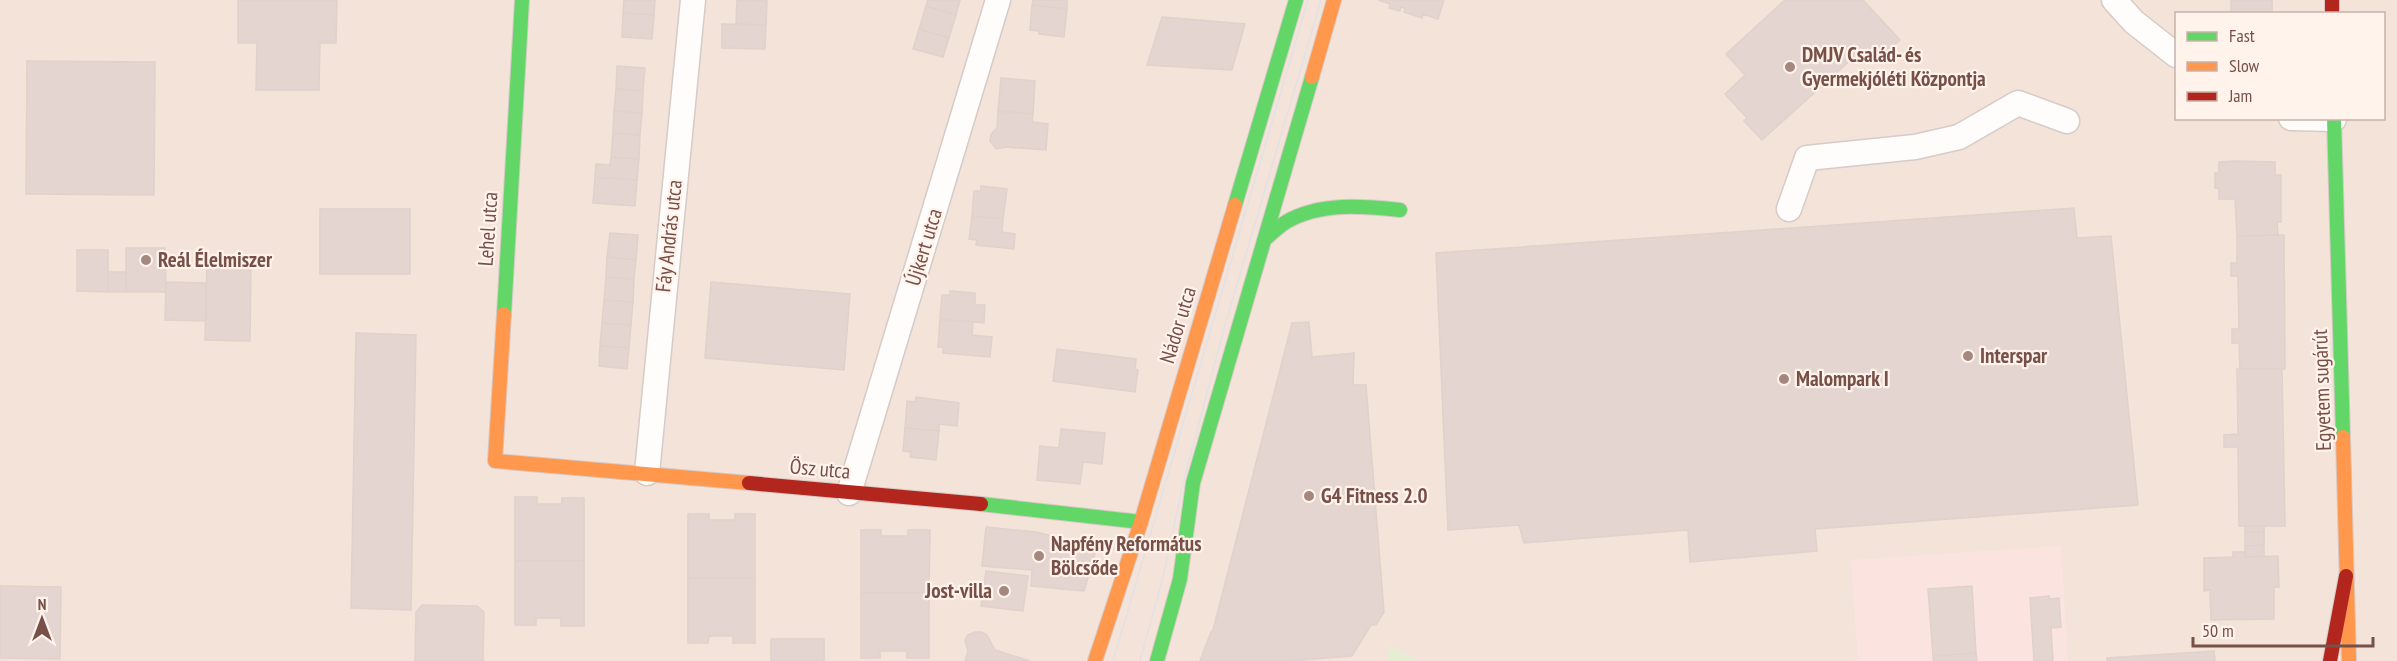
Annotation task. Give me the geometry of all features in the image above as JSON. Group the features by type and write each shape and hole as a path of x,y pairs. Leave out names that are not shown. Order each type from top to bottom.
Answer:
{"street":[{"name":"Lehel utca","path":"495,461 522,0"},
{"name":"Fáy András utca","path":"647,473 693,0"},
{"name":"Újkert utca","path":"849,493 998,0"},
{"name":"Nádor utca","path":"1095,661 1141,522 1296,0"},
{"path":"1157,661 1180,579 1193,483 1334,0"},
{"path":"2114,0 2134,22 2175,55"},
{"path":"1789,209 1807,158 1915,147 1959,137 2018,103 2067,121"},
{"name":"Egyetem sugárút","path":"2334,120 2346,477 2349,661"},
{"path":"1248,161 1283,171"},
{"path":"1264,240 1285,223 1315,211 1361,206 1400,210"},
{"name":"Ösz utca","path":"495,461 944,500 1141,522"},
{"path":"2330,661 2346,576"}],"shaded area":[{"path":"0,0 2397,0 2397,661 0,661"},
{"path":"2061,546 2068,661 1858,661 1851,560"}],"green space":[{"path":"1389,645 1418,661 1388,661"}],"building":[{"path":"238,0 337,0 336,43 320,43 319,90 256,90 257,43 238,43"},
{"path":"624,0 655,0 654,15 623,13"},
{"path":"737,0 767,1 766,25 736,24"},
{"path":"928,0 960,0 956,15 926,6"},
{"path":"1033,0 1067,0 1067,9 1032,5"},
{"path":"1378,0 1444,0 1438,19 1423,14 1422,18 1404,12 1405,8 1401,7 1400,11 1389,8 1390,4"},
{"name":"DMJV Család- és Gyermekjóléti Központja","path":"1785,0 1863,0 1900,40 1883,55 1880,52 1872,59 1863,49 1762,140 1744,121 1747,118 1725,94 1745,75 1726,54"},
{"path":"2231,0 2272,0 2272,12 2231,12"},
{"path":"1032,5 1067,9 1064,37 1039,34 1039,31 1030,30"},
{"path":"926,6 956,15 949,38 919,29"},
{"path":"623,13 654,15 652,39 622,37"},
{"path":"1162,17 1245,24 1232,70 1147,65"},
{"path":"722,24 766,25 765,49 722,48"},
{"path":"919,29 949,38 943,57 913,49"},
{"path":"27,61 155,62 154,195 26,194"},
{"path":"617,66 645,68 643,91 616,89"},
{"path":"1001,78 1035,81 1033,114 998,111"},
{"path":"616,89 643,91 642,113 614,111"},
{"path":"614,111 642,113 640,135 613,133"},
{"path":"998,111 1033,114 1032,122 1048,124 1046,150 1006,147 996,149 990,141 991,134 997,128"},
{"path":"613,133 640,135 639,159 611,157"},
{"path":"611,157 639,159 637,180 595,177 596,164 610,165"},
{"path":"2219,162 2275,162 2275,175 2281,175 2281,222 2277,222 2278,235 2237,236 2235,199 2219,199 2219,188 2215,188 2215,173 2219,173"},
{"path":"595,177 637,180 635,206 593,203"},
{"path":"981,186 1007,189 1003,219 972,216 974,191 981,191"},
{"name":"Malompark I","path":"2074,208 2077,238 2111,236 2138,505 1815,529 1817,551 1690,562 1688,530 1524,543 1519,525 1448,530 1436,253"},
{"path":"320,209 410,209 410,274 320,274"},
{"path":"972,216 1003,219 1002,232 1015,234 1014,249 976,245 977,240 969,239"},
{"path":"610,233 638,235 636,260 607,257"},
{"path":"2284,235 2285,369 2240,369 2239,343 2232,343 2232,329 2239,329 2238,276 2231,276 2231,263 2237,263 2237,236"},
{"name":"Reál Élelmiszer","path":"126,248 165,248 166,292 126,292"},
{"path":"77,250 108,250 108,292 77,291"},
{"path":"607,257 636,260 634,279 606,277"},
{"path":"207,261 251,262 250,341 205,340"},
{"path":"108,272 126,272 126,292 108,292"},
{"path":"606,277 634,279 633,302 604,300"},
{"path":"166,282 206,283 206,321 165,320"},
{"path":"711,282 850,294 844,370 705,358"},
{"path":"950,291 975,293 975,305 985,305 984,323 940,319 942,295 950,295"},
{"path":"604,300 633,302 631,325 602,323"},
{"path":"940,319 973,322 972,335 992,337 990,357 943,353 943,347 938,347"},
{"path":"1309,322 1312,357 1354,353 1353,385 1366,385 1384,612 1376,625 1371,625 1352,656 1289,661 1200,661 1213,630 1292,323"},
{"path":"602,323 631,325 629,348 600,346"},
{"path":"356,333 416,335 411,610 351,608"},
{"path":"600,346 629,348 627,369 599,366"},
{"path":"1057,349 1136,359 1135,369 1138,370 1135,392 1053,381"},
{"path":"2237,369 2282,369 2285,526 2239,526 2238,447 2224,447 2224,435 2238,434"},
{"path":"916,397 959,403 957,426 939,424 939,431 905,428 907,401 915,402"},
{"path":"905,428 939,431 936,460 910,457 911,452 903,451"},
{"path":"1061,429 1105,433 1102,464 1083,462 1080,484 1037,480 1040,446 1059,448"},
{"path":"515,497 537,497 537,504 562,504 562,498 584,498 584,561 515,561"},
{"path":"688,514 709,514 709,520 735,520 735,514 755,514 755,578 688,578"},
{"path":"2245,526 2264,526 2264,556 2245,557"},
{"name":"Napfény Református Bölcsőde","path":"986,527 1048,535 1062,546 1069,545 1084,536 1090,537 1097,547 1084,591 1031,586 1032,570 982,566"},
{"path":"861,530 881,530 881,536 908,536 908,530 930,530 929,593 861,593"},
{"path":"2245,532 2264,532 2264,545 2245,546"},
{"path":"2233,552 2245,552 2245,557 2278,556 2279,587 2274,587 2274,619 2211,620 2210,590 2204,591 2204,558 2233,557"},
{"path":"515,561 584,561 584,626 561,626 561,618 536,618 536,625 515,625"},
{"name":"Jost-villa","path":"986,571 1028,576 1023,611 981,606"},
{"path":"688,578 755,578 755,643 733,643 733,636 709,636 708,643 688,643"},
{"path":"0,586 61,587 60,659 0,658"},
{"path":"1972,586 1976,653 1933,656 1928,589"},
{"path":"861,593 929,593 929,658 907,658 907,651 880,651 880,658 861,658"},
{"path":"2049,596 2049,599 2059,598 2061,627 2051,628 2053,661 2034,661 2030,598"},
{"path":"422,605 477,606 484,612 483,661 415,661 416,612"},
{"path":"975,632 987,635 995,650 1030,661 965,661 968,651 965,640 968,635"},
{"path":"771,639 824,639 824,661 771,661"},
{"path":"2214,651 2215,661 2107,661 2107,658"},
{"path":"1976,653 1977,661 1933,661 1933,656"}],"tram line":[{"path":"1113,661 1308,0"},
{"path":"1140,661 1225,325 1321,0"}],"traffic: fast":[{"path":"504,314 522,0"},
{"path":"1235,205 1296,0"},
{"path":"1157,661 1180,579 1193,483 1312,77"},
{"path":"2334,120 2343,437"},
{"path":"1264,240 1286,222 1313,211 1342,207 1400,210"},
{"path":"981,504 1141,522"}],"traffic: slow":[{"path":"1312,77 1334,0"},
{"path":"1095,661 1141,522 1235,205"},
{"path":"504,314 495,461 749,483"},
{"path":"2343,437 2349,661"}],"traffic: jam":[{"path":"2332,0 2332,12"},
{"path":"749,483 981,504"},
{"path":"2330,661 2346,576"}],"place":[{"name":"DMJV Család- és Gyermekjóléti Központja","path":"1790,67"},
{"name":"Reál Élelmiszer","path":"146,260"},
{"name":"Interspar","path":"1968,356"},
{"name":"Malompark I","path":"1784,379"},
{"name":"G4 Fitness 2.0","path":"1309,496"},
{"name":"Napfény Református Bölcsőde","path":"1039,556"},
{"name":"Jost-villa","path":"1004,591"}]}
